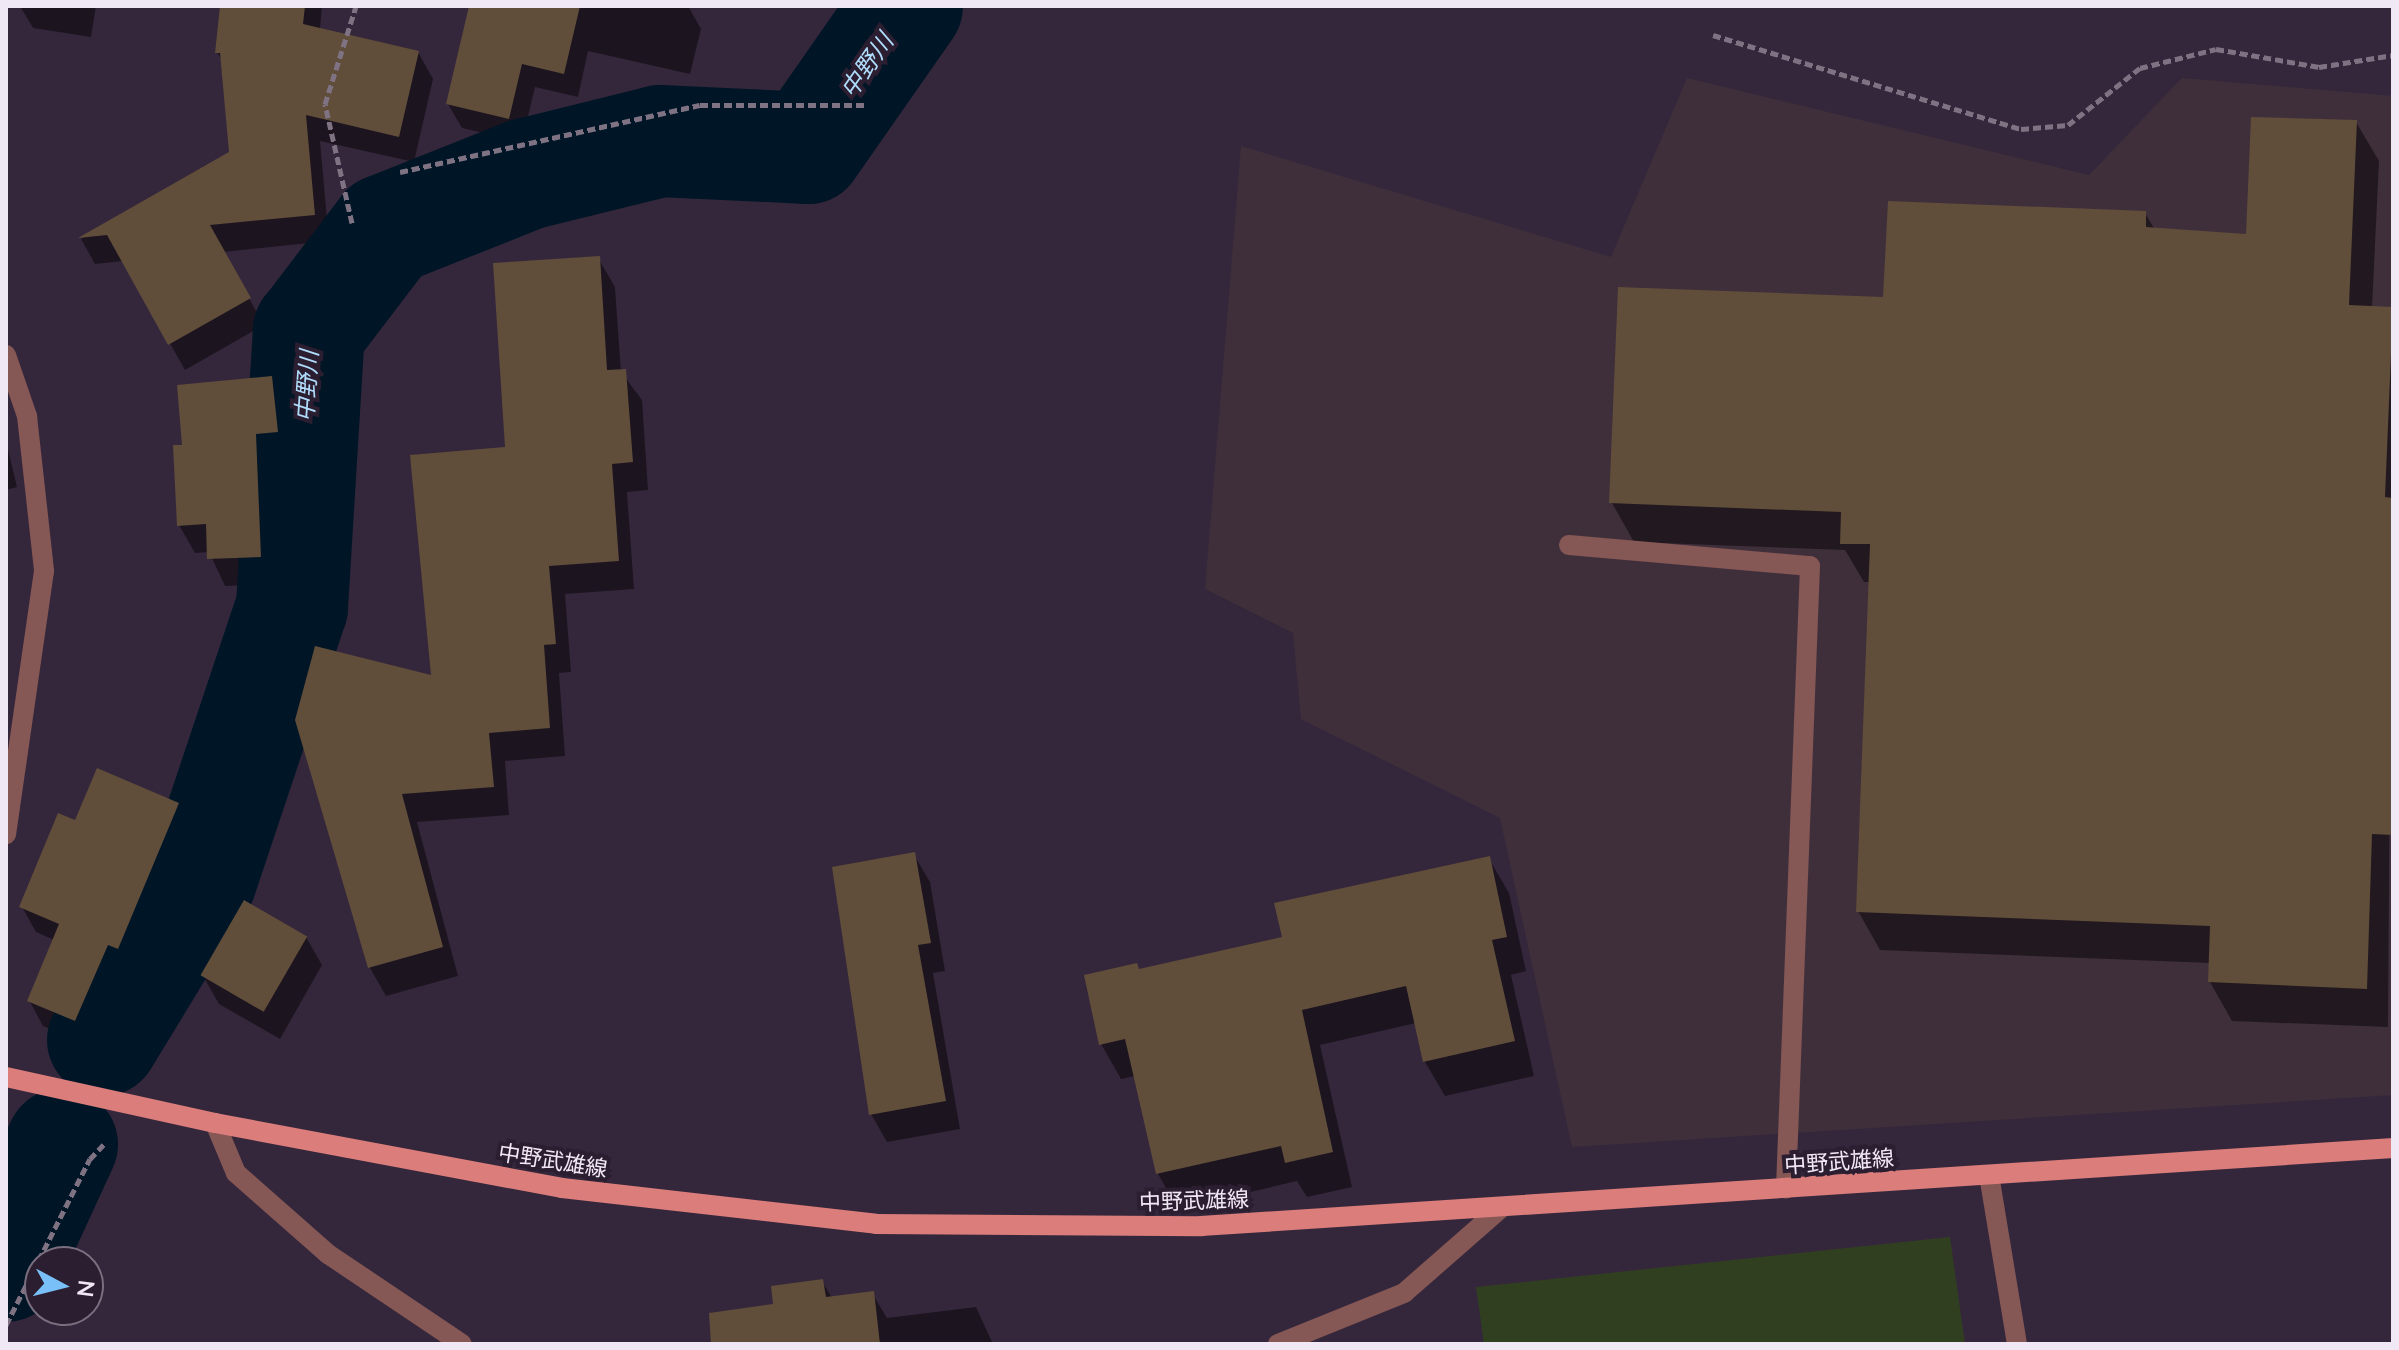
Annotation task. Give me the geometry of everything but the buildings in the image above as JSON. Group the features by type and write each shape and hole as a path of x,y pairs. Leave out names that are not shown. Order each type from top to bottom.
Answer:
{"main road":[{"name":"中野武雄線","path":"6,1077 215,1123 562,1188 876,1224 1201,1226 2393,1148"}],"street":[{"path":"6,355 27,416 44,571 6,834"},
{"path":"1569,545 1810,566 1786,1189"},
{"path":"215,1123 236,1173 328,1254 462,1344"},
{"path":"1989,1175 2017,1344"},
{"path":"1278,1344 1404,1293 1501,1208"}],"path":[{"path":"352,223 325,104 356,6"},
{"path":"1713,35 2021,129 2068,125 2140,68 2216,49 2319,67 2393,55"},
{"path":"400,172 700,105 868,105"},
{"path":"6,1325 90,1159 140,1107"}],"shaded area":[{"path":"1687,78 2089,175 2182,78 2393,96 2393,1095 1572,1147 1500,818 1301,719 1293,633 1205,589 1241,146 1611,257"}],"green space":[{"path":"1950,1237 1965,1344 1484,1344 1476,1287"}],"waterway":[{"name":"中野川","path":"103,1040 201,879 292,607 309,331 386,230 527,174 660,141 808,148 907,6"},
{"name":"中野川","path":"6,1266 62,1144"}]}
